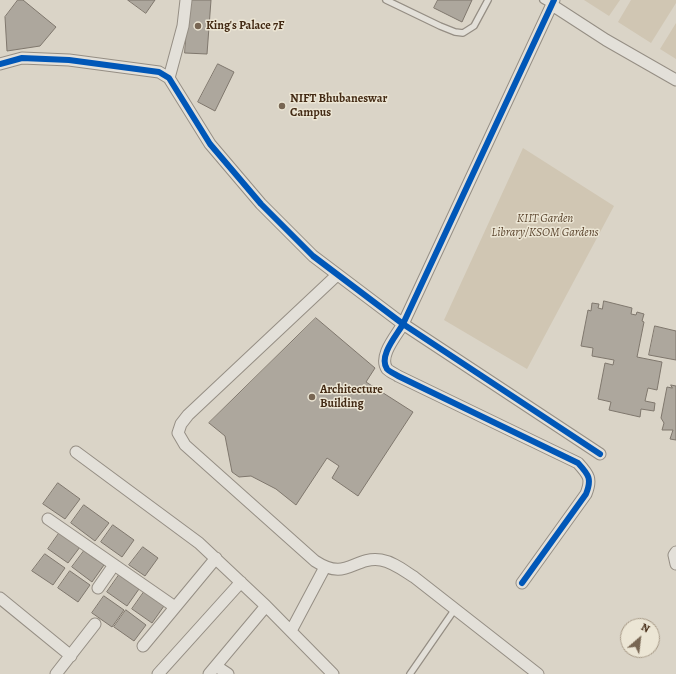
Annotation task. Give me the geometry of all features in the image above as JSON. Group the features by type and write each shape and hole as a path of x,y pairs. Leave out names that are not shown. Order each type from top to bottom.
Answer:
{"street":[{"path":"169,78 183,26 186,0"},
{"path":"522,583 586,494 590,484 587,474 578,464 398,376 388,369 385,361 386,353 403,324 550,2 606,40 676,80"},
{"path":"0,64 22,58 69,60 159,72 169,78 210,144 261,204 313,256 336,276 403,324 600,454"},
{"path":"336,276 188,415 178,433 185,445 315,561 325,568 334,570 379,560 393,564 414,577 538,674"},
{"path":"76,452 199,543 266,606 333,674"},
{"path":"48,519 175,607"},
{"path":"676,552 674,555 676,564"},
{"path":"143,646 216,558"},
{"path":"98,588 114,565"},
{"path":"291,631 325,568"},
{"path":"158,674 241,582"},
{"path":"0,598 71,656"},
{"path":"228,674 212,670 266,606"},
{"path":"56,674 95,624"}],"lane":[{"path":"386,0 440,26 455,32 463,33 474,26 488,0"},
{"path":"410,674 455,609"}],"green space":[{"path":"584,0 620,0 609,16"},
{"path":"631,0 676,0 676,3 651,43 618,22"},
{"path":"676,23 676,59 660,49"},
{"name":"KIIT Garden Library/KSOM Gardens","path":"523,148 614,206 527,369 444,320"}],"building":[{"path":"18,0 23,0 56,27 40,46 7,51 5,17"},
{"path":"128,0 155,0 146,13"},
{"name":"King's Palace 7F","path":"189,0 211,0 207,54 185,53"},
{"path":"438,0 472,0 462,22 434,8"},
{"path":"218,64 234,72 215,111 198,102"},
{"path":"604,301 632,308 631,314 636,315 637,312 644,314 642,321 644,322 637,357 662,362 657,390 648,388 645,401 655,403 654,411 641,409 640,417 609,410 611,402 598,399 605,363 613,365 614,360 592,356 593,348 581,346 588,310 591,311 592,303 599,304 598,308 602,309"},
{"name":"Architecture Building","path":"316,318 375,368 366,382 413,412 358,496 332,478 339,466 327,458 296,505 276,489 251,476 239,477 232,472 225,436 209,423"},
{"path":"655,326 676,331 676,360 649,355"},
{"path":"671,385 676,386 676,440 670,439 673,430 662,430 664,423 661,418 667,387 672,388"},
{"path":"58,483 80,499 65,519 43,504"},
{"path":"84,505 109,523 95,541 71,523"},
{"path":"113,525 134,540 122,557 101,542"},
{"path":"60,532 80,547 68,563 48,549"},
{"path":"143,547 158,558 145,576 129,565"},
{"path":"84,551 104,565 92,582 72,567"},
{"path":"45,554 65,568 53,585 32,571"},
{"path":"70,571 90,585 78,602 58,588"},
{"path":"119,575 139,589 127,606 107,592"},
{"path":"144,592 164,606 152,623 132,609"},
{"path":"104,596 124,610 112,627 92,613"},
{"path":"126,610 146,625 134,641 114,627"}],"cycle path":[{"path":"522,583 586,494 589,485 587,474 578,463 392,373 387,369 385,358 389,346 403,324 554,0"},
{"path":"0,64 22,58 69,60 159,72 169,78 210,144 261,204 313,256 403,324 600,454"}],"place":[{"name":"King's Palace 7F","path":"198,26"},
{"name":"NIFT Bhubaneswar Campus","path":"282,106"},
{"name":"Architecture Building","path":"312,397"}]}
